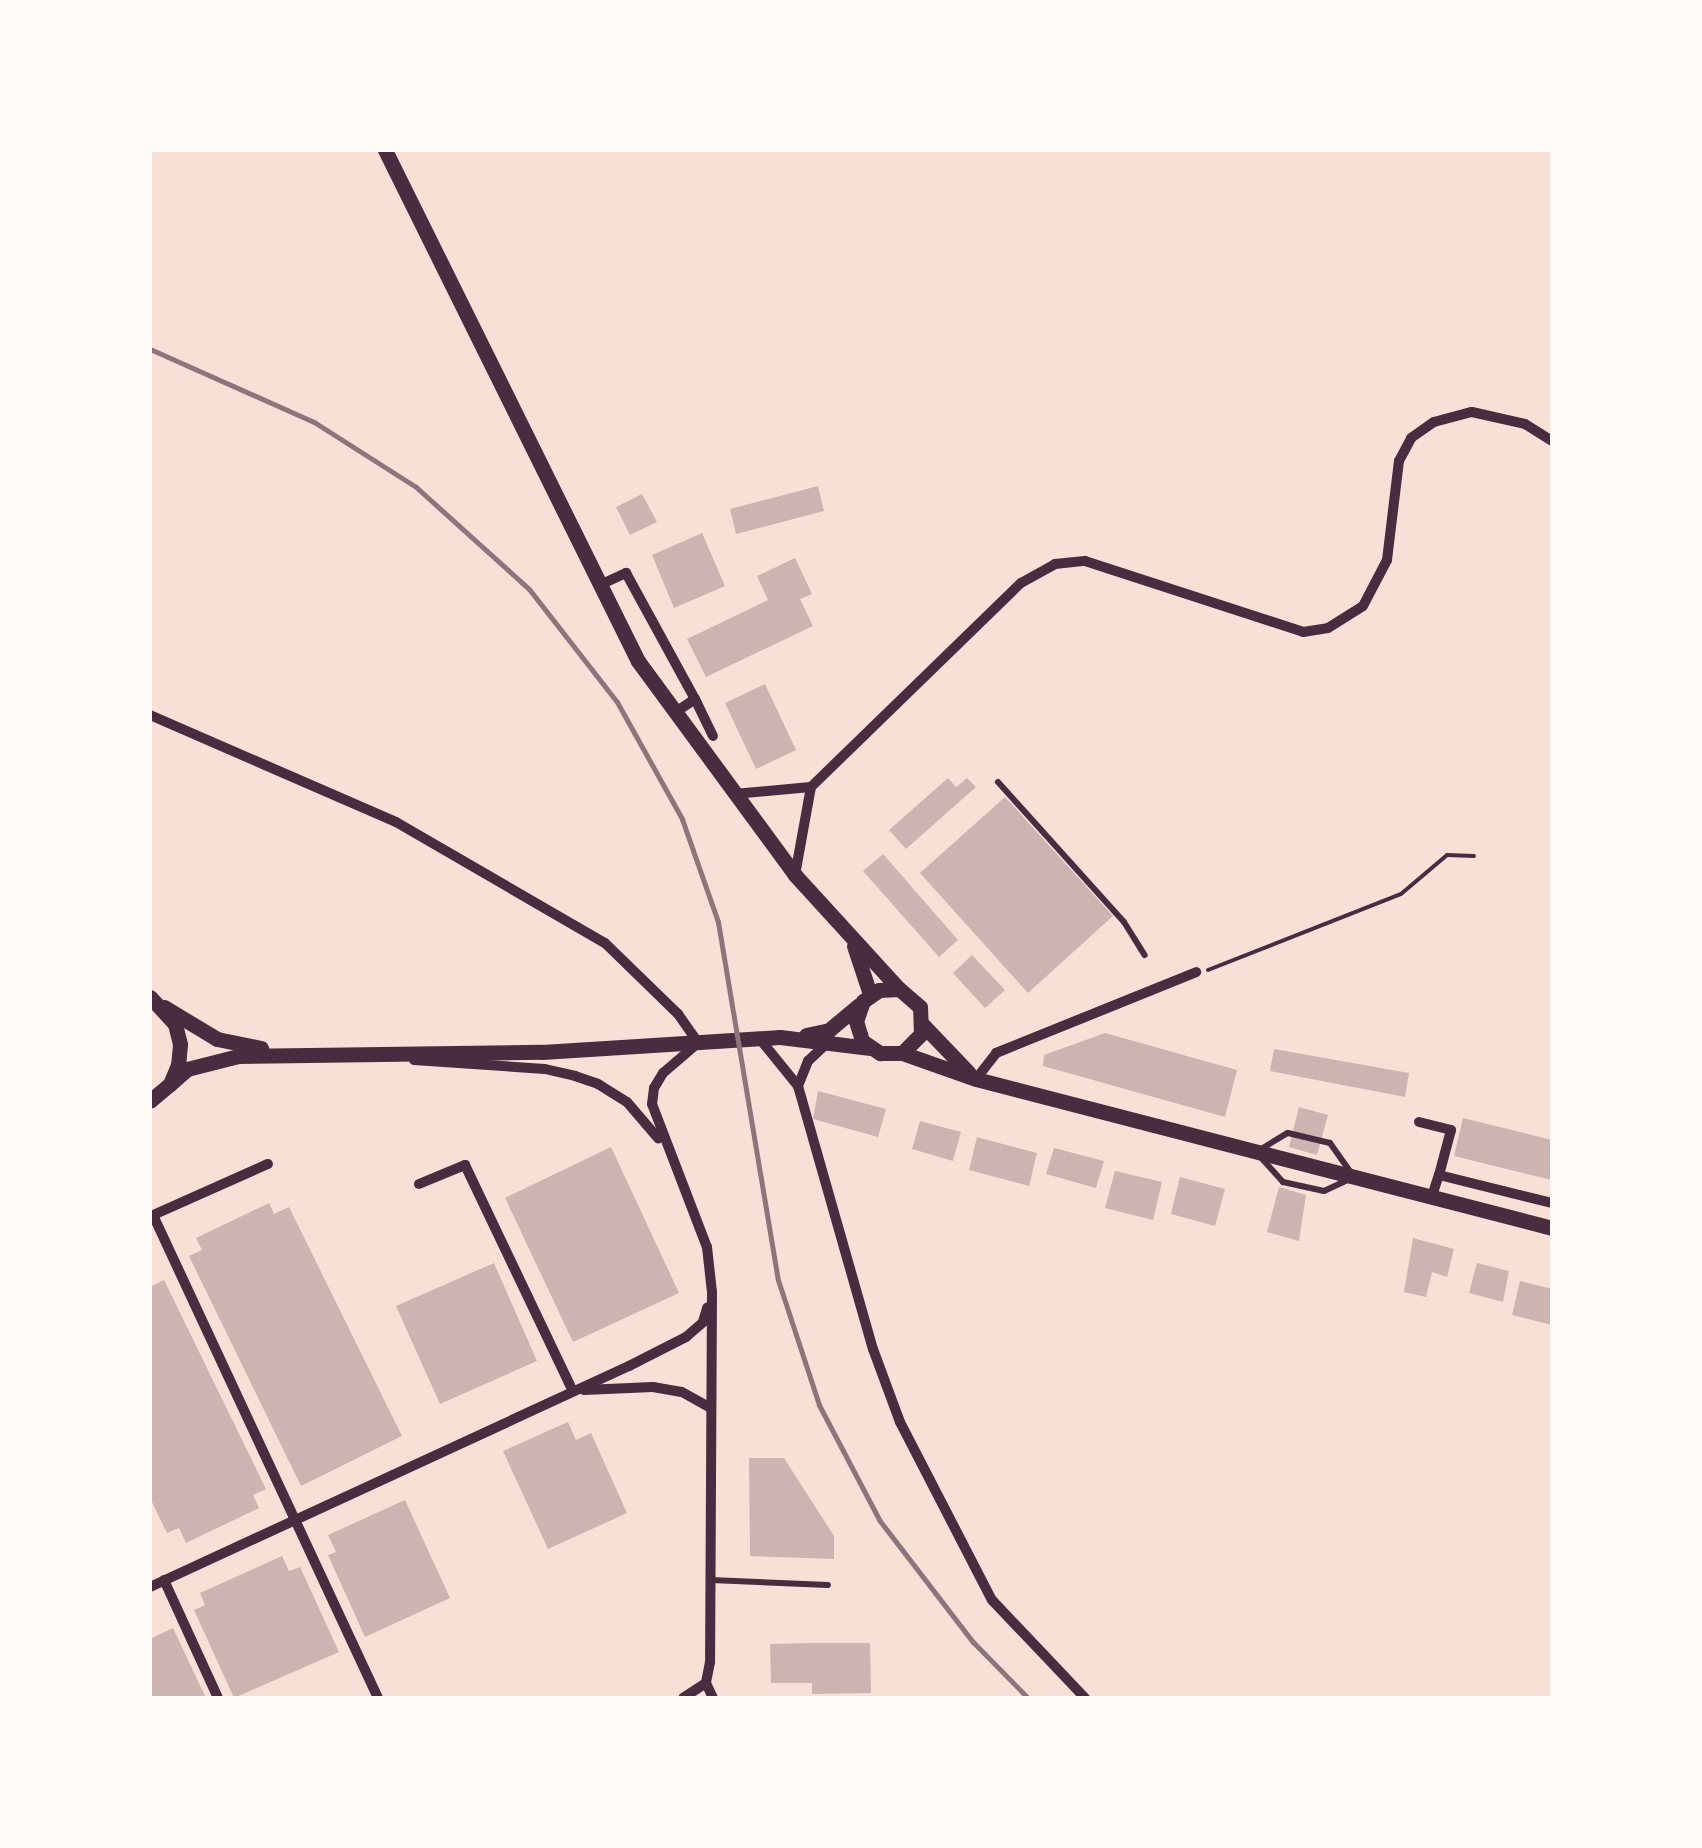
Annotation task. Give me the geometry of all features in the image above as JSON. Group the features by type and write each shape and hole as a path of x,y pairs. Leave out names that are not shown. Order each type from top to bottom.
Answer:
{"main road":[{"path":"386,150 638,661 795,874 920,1007 923,1026 916,1042 902,1053"},
{"path":"853,940 866,998 858,1032 870,1048"},
{"path":"793,1038 829,1030 866,998 899,989"},
{"path":"150,996 217,1039 330,1054"},
{"path":"164,1007 180,1044 178,1065 170,1084"},
{"path":"923,1026 976,1079"},
{"path":"150,1101 187,1069 238,1056 542,1052 793,1038 902,1053 976,1079 1552,1228"}],"street":[{"path":"795,874 811,788 1021,582 1055,564 1086,561 1303,632 1328,628 1362,606 1387,560 1399,462 1411,438 1434,422 1472,412 1525,424 1552,441"},
{"path":"600,585 626,573 713,736"},
{"path":"674,713 695,699"},
{"path":"150,715 396,822 605,943 678,1014 698,1043 663,1073 654,1088 652,1104 707,1248 712,1292 706,1683 713,1698"},
{"path":"734,794 811,788"},
{"path":"976,1079 996,1053 1196,972"},
{"path":"759,1038 798,1086 873,1349 900,1422 992,1600 1086,1698"},
{"path":"798,1086 808,1061 827,1042"},
{"path":"330,1054 545,1069 575,1076 628,1102 651,1127 672,1160"},
{"path":"1419,1122 1451,1130 1432,1196"},
{"path":"268,1164 152,1216 378,1698"},
{"path":"419,1184 465,1165 573,1391"},
{"path":"1439,1175 1552,1203"},
{"path":"150,1586 686,1337 703,1322 712,1292"},
{"path":"573,1391 653,1387 682,1392 709,1407"},
{"path":"164,1580 218,1698"},
{"path":"683,1698 706,1683"}],"lane":[{"path":"998,782 1124,922 1144,954"},
{"path":"1256,1152 1288,1133 1330,1143 1354,1176"},
{"path":"710,1580 828,1585"}],"path":[{"path":"1196,972 1400,894 1447,855 1474,856"}],"building":[{"path":"818,486 824,511 736,534 730,509"},
{"path":"642,494 657,522 630,535 616,507"},
{"path":"702,533 725,586 674,608 652,555"},
{"path":"795,558 812,594 800,599 813,626 706,677 687,639 768,600 757,576"},
{"path":"765,684 796,750 756,769 725,703"},
{"path":"948,778 956,787 967,778 976,787 906,849 889,830"},
{"path":"1005,797 1113,916 1028,993 920,873"},
{"path":"883,854 958,940 939,957 863,871"},
{"path":"972,955 1005,990 985,1008 953,973"},
{"path":"1105,1033 1237,1070 1225,1117 1043,1066 1044,1055"},
{"path":"1274,1049 1409,1073 1405,1097 1270,1071"},
{"path":"818,1091 886,1109 878,1137 813,1119"},
{"path":"1299,1107 1328,1115 1317,1155 1289,1147"},
{"path":"1463,1118 1552,1140 1552,1180 1454,1156"},
{"path":"920,1121 961,1132 953,1161 912,1149"},
{"path":"977,1137 1037,1153 1029,1186 969,1170"},
{"path":"611,1147 679,1293 573,1342 505,1198"},
{"path":"1054,1148 1104,1161 1096,1188 1046,1174"},
{"path":"1115,1171 1162,1182 1153,1220 1105,1208"},
{"path":"1180,1177 1225,1189 1215,1226 1171,1214"},
{"path":"1279,1187 1306,1195 1299,1241 1267,1232"},
{"path":"269,1203 274,1214 289,1207 402,1436 301,1486 189,1256 202,1250 196,1238"},
{"path":"1413,1238 1454,1249 1447,1277 1432,1272 1426,1297 1404,1292"},
{"path":"494,1263 537,1361 440,1404 396,1306"},
{"path":"1477,1263 1509,1271 1503,1302 1469,1293"},
{"path":"164,1280 266,1489 253,1495 259,1508 186,1543 179,1528 167,1533 150,1498 150,1287"},
{"path":"1520,1281 1552,1289 1552,1325 1512,1315"},
{"path":"568,1422 576,1440 591,1433 627,1513 548,1549 503,1451"},
{"path":"749,1458 784,1458 834,1536 834,1559 750,1556"},
{"path":"405,1500 450,1598 365,1637 328,1555 336,1552 328,1535"},
{"path":"282,1556 289,1571 300,1567 339,1652 234,1698 194,1610 205,1605 200,1593"},
{"path":"173,1628 206,1698 150,1698 150,1639"},
{"path":"870,1643 871,1693 812,1694 812,1683 771,1683 770,1644"}],"railway":[{"path":"150,349 314,422 416,487 529,589 617,702 682,819 718,922 778,1280 819,1405 880,1521 973,1642 1028,1698"}]}
